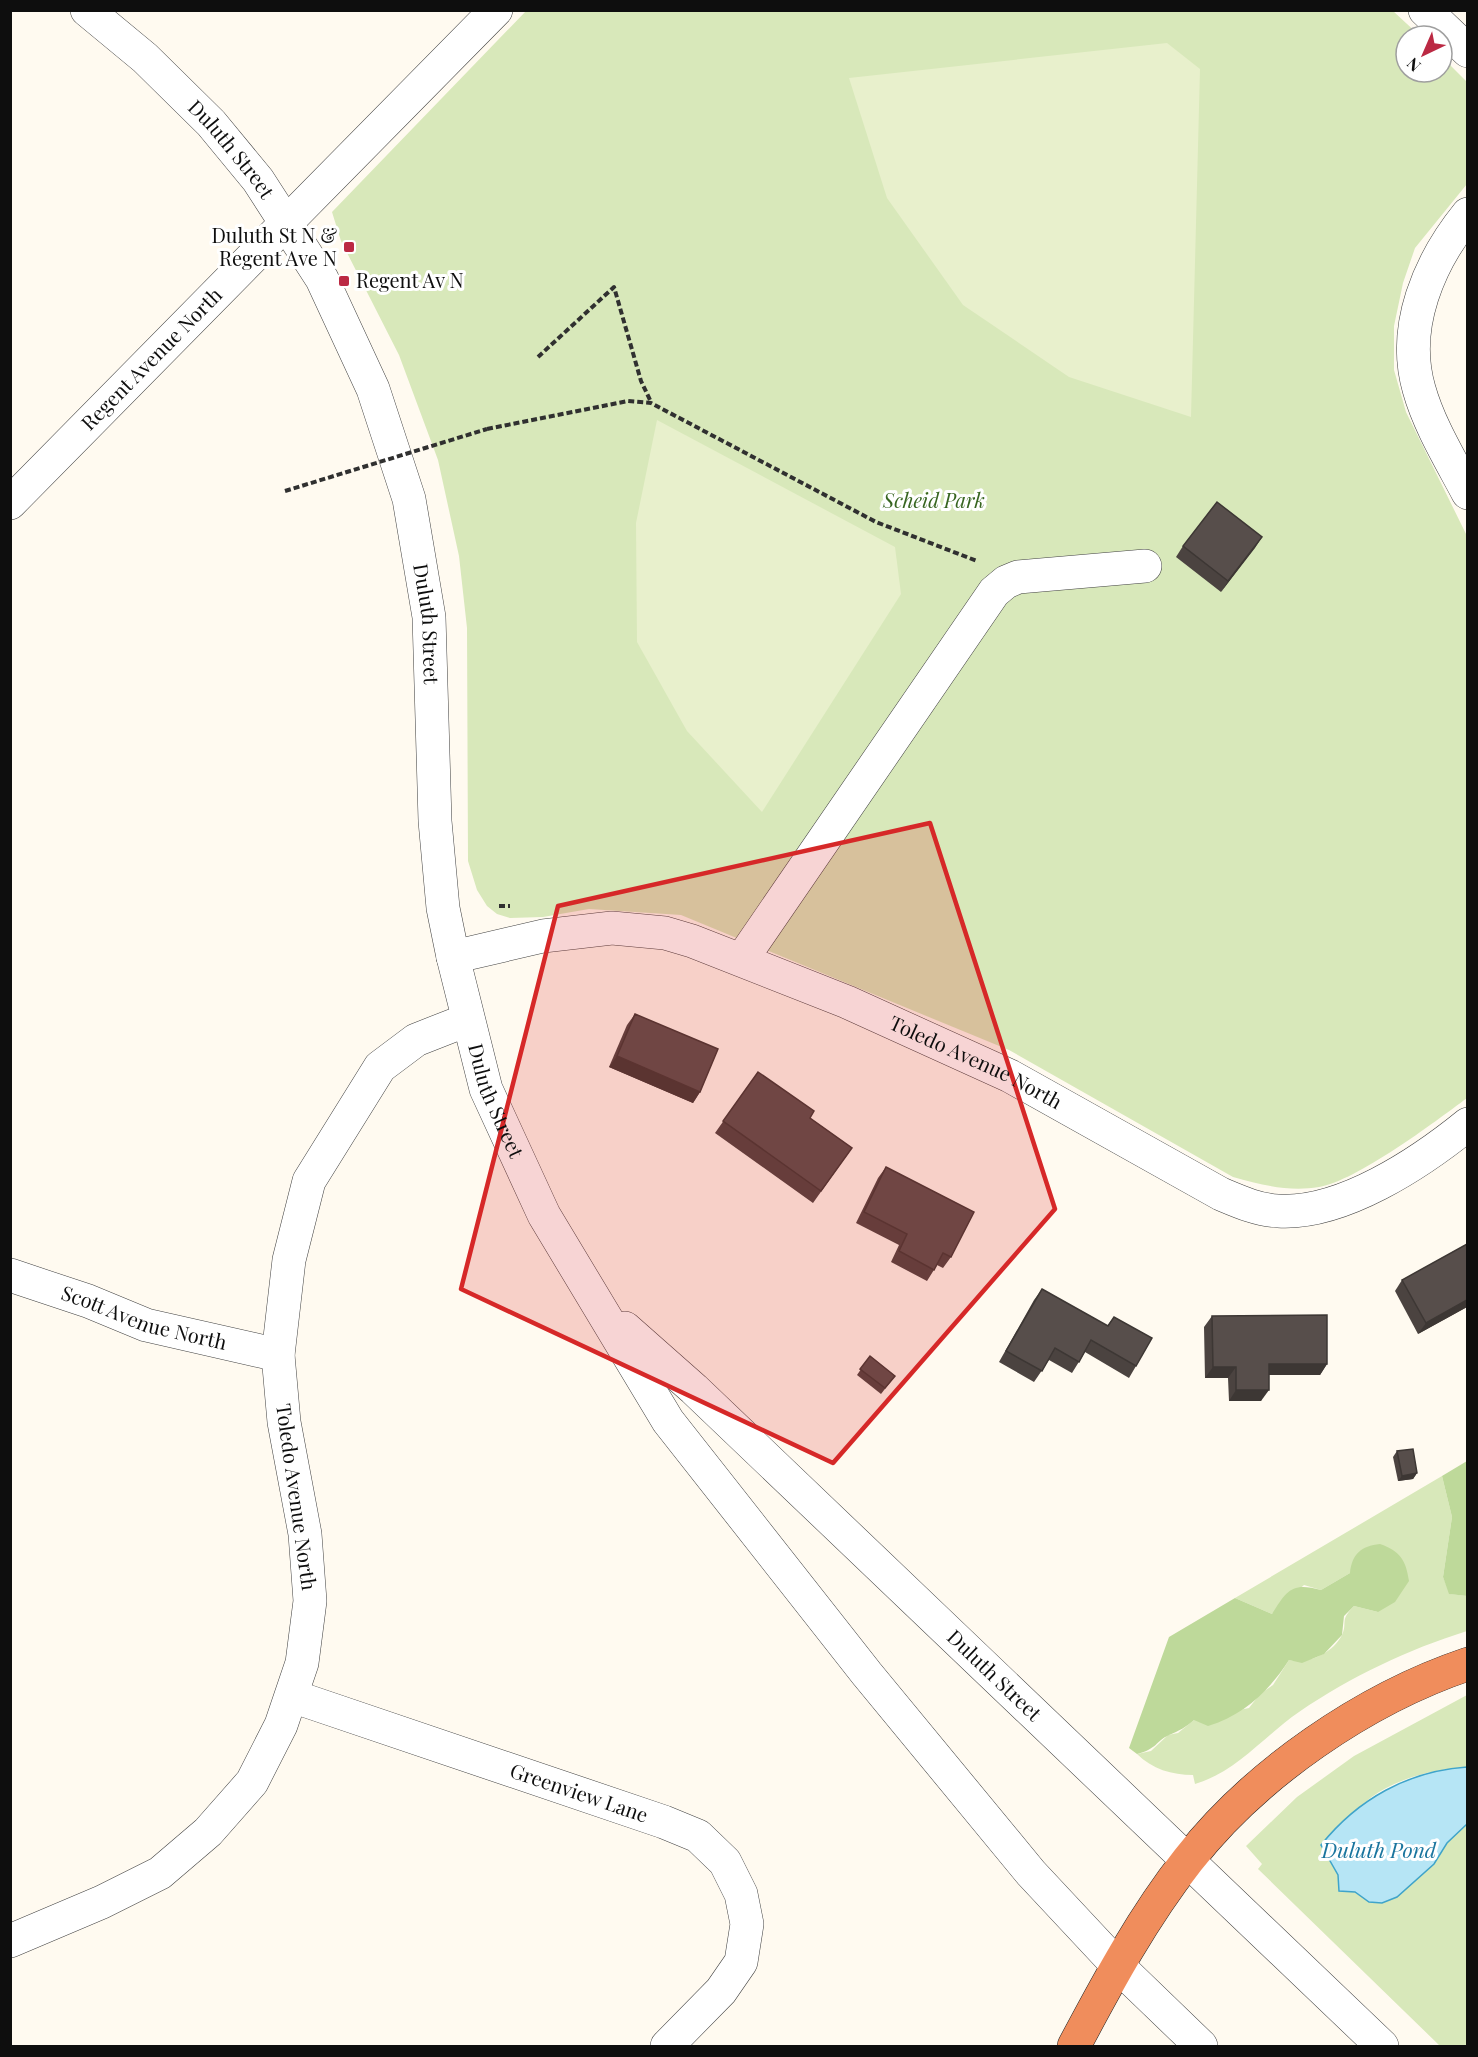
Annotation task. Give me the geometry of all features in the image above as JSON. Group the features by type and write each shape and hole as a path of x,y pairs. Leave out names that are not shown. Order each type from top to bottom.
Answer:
{"highway":[{"path":"1074,2046 1117,1965 1188,1860 1259,1785 1364,1710 1467,1664"}],"street":[{"name":"Duluth Street","path":"87,10 145,58 211,123 258,180 322,279 373,389 409,499 429,617 435,821 443,908 453,957 486,1089 544,1215 603,1309 668,1421 867,1674 1031,1873 1117,1965 1201,2046"},
{"name":"Regent Avenue North","path":"10,503 496,10"},
{"path":"1425,10 1467,51"},
{"path":"1467,214 1438,257 1426,284 1416,319 1415,354 1418,388 1436,432 1467,492"},
{"path":"742,959 994,592 1018,577 1145,566"},
{"name":"Toledo Avenue North","path":"453,957 543,936 612,928 665,933 742,959 847,1002 1010,1076 1221,1194 1250,1206 1277,1211 1300,1210 1328,1204 1362,1191 1437,1149 1467,1124"},
{"name":"Toledo Avenue North","path":"10,1941 102,1902 160,1873 208,1832 252,1782 281,1725 302,1663 310,1601 305,1534 284,1422 278,1355 289,1260 309,1181 380,1067 416,1040 467,1020"},
{"name":"Scott Avenue North","path":"10,1275 88,1301 146,1325 278,1355"},
{"name":"Duluth Street","path":"603,1309 694,1389 1382,2046"},
{"name":"Greenview Lane","path":"292,1696 653,1818 698,1836 725,1862 741,1894 747,1924 741,1962 721,1991 667,2046"}],"path":[{"path":"538,357 614,287 641,381 651,403"},
{"path":"285,490 487,429 628,401 651,403 876,522 1018,577"}],"highlighted area":[{"path":"930,823 1055,1209 833,1463 461,1289 558,906"}],"green space":[{"name":"Scheid Park","path":"526,11 1393,11 1407,24 1394,24 1394,84 1454,84 1454,69 1467,82 1467,184 1415,248 1403,283 1394,326 1394,370 1406,412 1467,536 1467,1098 1374,1163 1335,1182 1308,1188 1265,1185 1233,1177 1009,1050 681,915 589,909 543,917 510,918 497,914 487,906 477,890 468,861 467,628 459,556 438,460 399,355 341,241 332,212"},
{"path":"1167,43 1200,69 1191,417 1069,377 963,305 887,198 849,78"},
{"path":"657,420 895,547 901,594 762,812 687,731 637,642 636,523"},
{"path":"1467,1461 1467,1596 1449,1594 1443,1577 1452,1517 1442,1476"},
{"path":"1442,1476 1452,1517 1443,1577 1450,1594 1467,1596 1467,1631 1401,1655 1339,1687 1286,1721 1224,1771 1195,1784 1193,1775 1163,1770 1149,1764 1137,1754 1151,1751 1168,1735 1178,1733 1194,1720 1249,1708 1260,1694 1273,1685 1289,1660 1311,1659 1326,1652 1338,1642 1344,1631 1345,1618 1354,1606 1378,1612 1350,1573 1321,1590 1304,1585 1272,1614 1235,1598"},
{"path":"1380,1544 1401,1557 1408,1574 1409,1581 1395,1602 1378,1612 1354,1606 1344,1616 1342,1635 1324,1654 1302,1663 1289,1660 1264,1692 1233,1715 1208,1726 1194,1720 1144,1752 1137,1754 1129,1748 1169,1637 1235,1598 1272,1614 1291,1590 1303,1587 1321,1590 1350,1573 1355,1556 1359,1552"},
{"path":"1467,1695 1467,1767 1422,1774 1389,1786 1364,1803 1321,1845 1338,1875 1369,1902 1434,1864 1447,1843 1467,1824 1467,2046 1440,2046 1258,1869 1262,1864 1246,1846 1297,1797 1354,1756"}],"water":[{"name":"Duluth Pond","path":"1467,1767 1467,1824 1447,1843 1434,1864 1397,1897 1382,1903 1369,1902 1355,1892 1339,1891 1338,1875 1321,1845 1335,1829 1368,1801 1405,1781 1424,1774"}],"building":[{"path":"1217,502 1262,537 1228,581 1183,546"},
{"path":"635,1014 718,1049 700,1092 617,1056"},
{"path":"758,1072 814,1111 810,1118 852,1148 821,1191 723,1121"},
{"path":"886,1167 974,1212 951,1257 943,1253 934,1270 899,1251 907,1234 864,1212"},
{"path":"1467,1244 1467,1300 1426,1323 1402,1280"},
{"path":"1042,1289 1108,1326 1114,1317 1152,1338 1136,1366 1091,1340 1079,1362 1055,1348 1042,1371 1006,1351"},
{"path":"1327,1315 1327,1364 1269,1364 1269,1390 1236,1390 1236,1367 1213,1367 1212,1316"},
{"path":"870,1356 895,1376 885,1388 860,1369"},
{"path":"1413,1449 1417,1473 1402,1476 1397,1451"}],"place":[{"name":"Duluth St N & Regent Ave N","path":"349,247"},
{"name":"Regent Av N","path":"344,281"}]}
